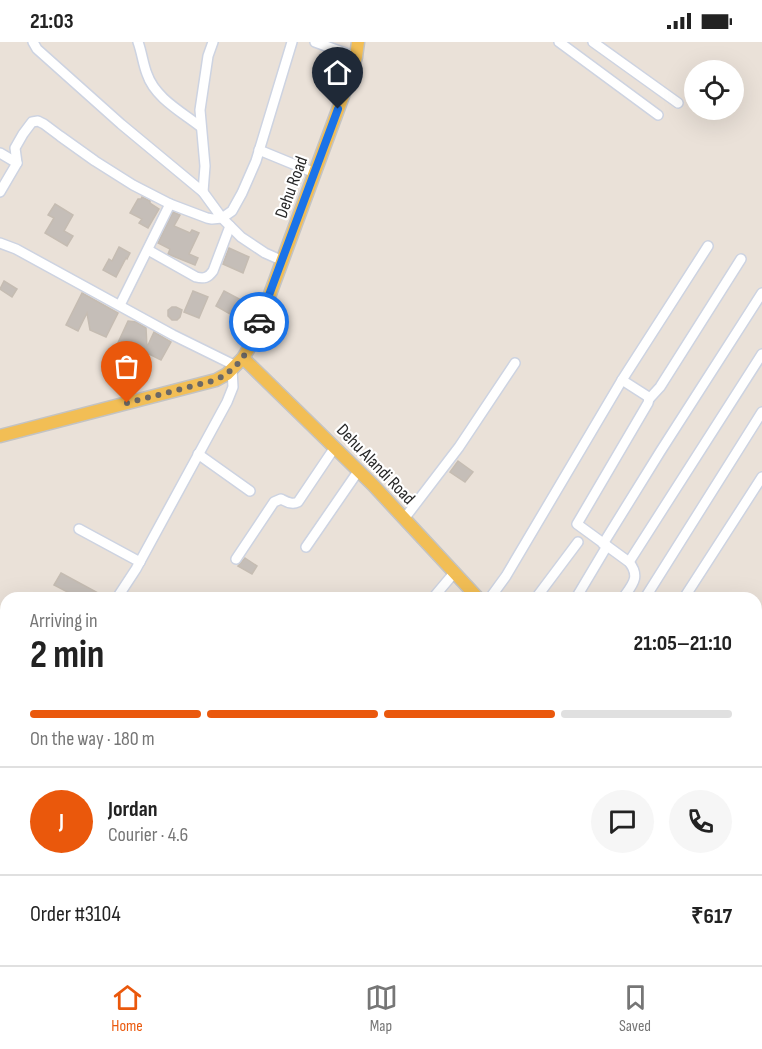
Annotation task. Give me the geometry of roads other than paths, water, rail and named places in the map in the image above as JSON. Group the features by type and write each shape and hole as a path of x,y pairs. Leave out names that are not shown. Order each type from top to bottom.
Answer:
{"main road":[{"name":"Dehu Road","path":"237,364 252,343 283,261 346,88 356,57 358,42"},
{"path":"0,436 216,380 227,374 237,364"},
{"name":"Dehu Alandi Road","path":"237,364 335,447 472,592"}],"street":[{"path":"33,42 37,49 121,124 203,192 230,226 254,247 283,261"},
{"path":"138,42 147,77 152,84 169,102 201,127"},
{"path":"203,192 205,166 200,110 208,56 213,42"},
{"path":"0,192 17,163 15,148 32,122 38,121 123,179 170,204 207,218 222,218 232,211 256,161 292,42"},
{"path":"315,42 356,57"},
{"path":"559,42 658,115"},
{"path":"593,42 678,103"},
{"path":"260,150 315,173"},
{"path":"0,153 17,163"},
{"path":"120,305 170,204"},
{"path":"148,250 203,279 213,271 230,226"},
{"path":"0,243 16,249 189,343 237,364 231,393 122,592"},
{"path":"494,592 622,380 708,246"},
{"path":"627,592 636,573 628,562 577,525 649,399 666,378 741,259"},
{"path":"579,592 660,452 762,293"},
{"path":"628,562 762,354"},
{"path":"404,519 459,447 515,363"},
{"path":"622,380 649,399"},
{"path":"649,592 762,412"},
{"path":"236,559 274,502 282,499 297,502 335,447"},
{"path":"198,454 250,491"},
{"path":"306,547 358,470"},
{"path":"688,592 762,477"},
{"path":"79,529 140,562"},
{"path":"540,592 578,542"},
{"path":"438,592 454,573"}]}
